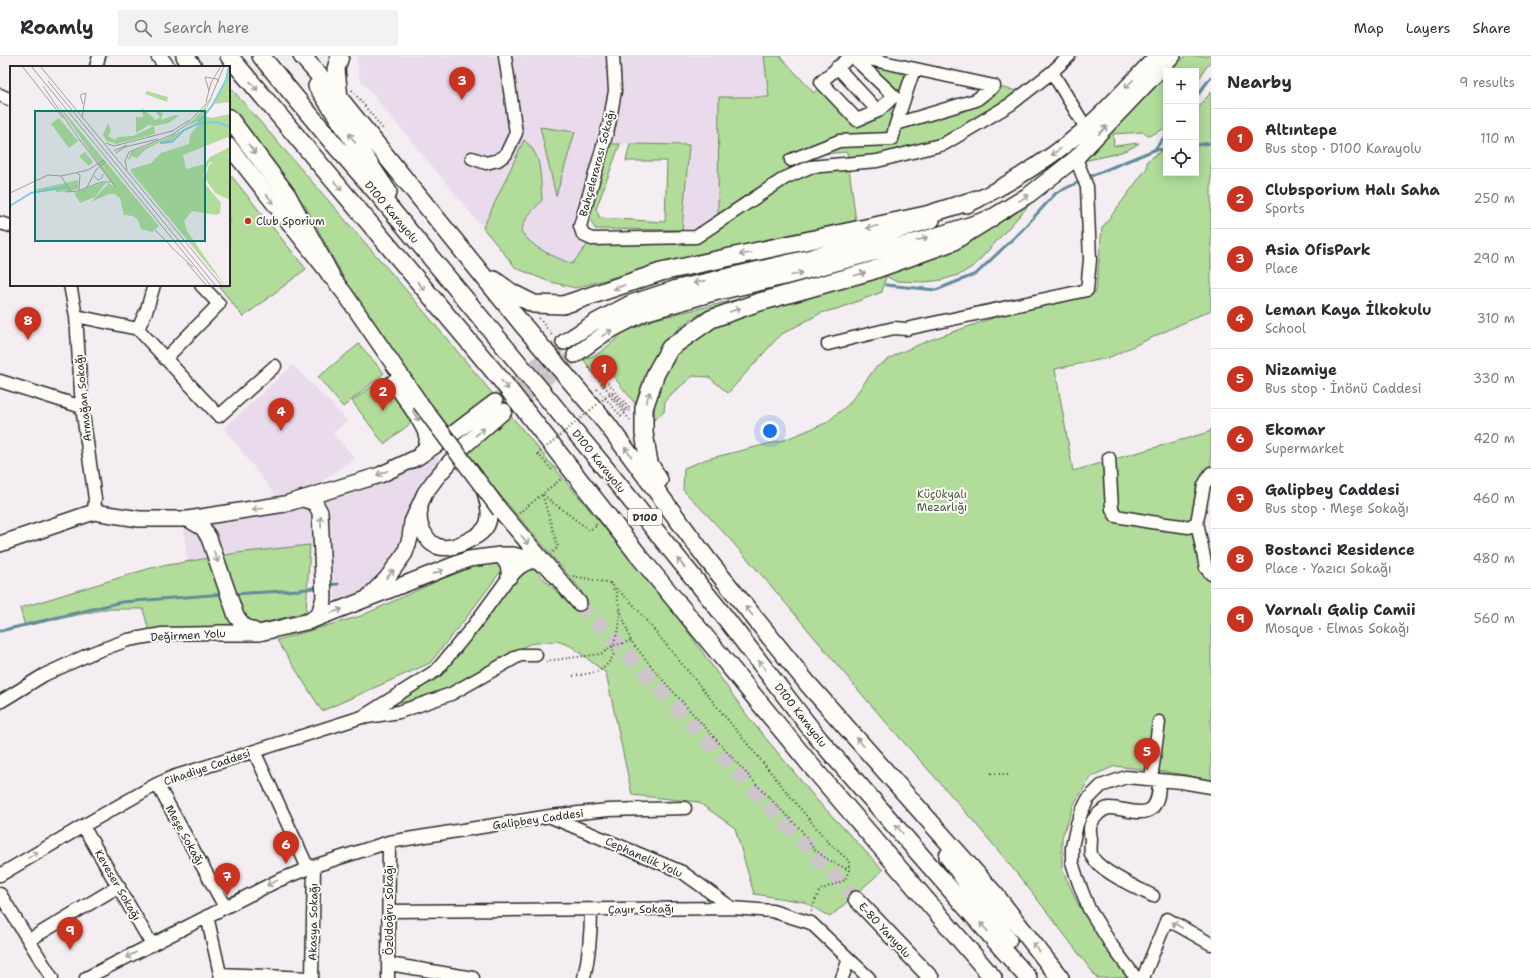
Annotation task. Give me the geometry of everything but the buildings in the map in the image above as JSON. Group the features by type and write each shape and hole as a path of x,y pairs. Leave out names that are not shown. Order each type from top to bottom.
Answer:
{"highway":[{"path":"185,56 192,66"},
{"name":"D100","path":"229,56 502,381 639,556 794,745 993,978"},
{"name":"D100 Karayolu","path":"261,56 602,463 818,738 1028,978"},
{"path":"293,56 317,86 436,264"},
{"path":"302,56 345,92"},
{"path":"340,56 336,69 345,92 412,187 473,264 607,424 707,559 808,684 996,896 1060,978"},
{"path":"230,119 287,195 331,276"},
{"path":"473,264 512,293 534,304 563,305 661,272 926,215 977,199"},
{"path":"707,559 672,504 649,463 644,433 644,408 656,373 670,348 711,319 756,303 871,271 952,242 990,218"},
{"path":"877,761 955,864 1035,978"}],"main road":[{"path":"159,56 166,66"},
{"path":"559,340 631,303 677,288 812,257 940,218 1020,177 1058,151 1086,128 1157,56"},
{"path":"575,355 607,332 644,313 710,294 784,277 895,247 952,231 990,218 1030,194 1076,158 1173,56"},
{"path":"230,147 331,276 364,321 420,403 484,489 494,513 579,604"},
{"path":"364,321 385,367 422,425 427,438 426,449 418,457"},
{"path":"0,544 94,512 139,519 188,519 285,504 380,475 418,457 499,406 436,478 425,493 412,522 410,538 405,553 387,578 363,602"},
{"path":"425,493 420,511 419,522 427,540 435,546 442,548 463,544 481,532 494,513"},
{"path":"302,499 316,503 320,512 324,598 319,614 310,621"},
{"path":"209,538 213,525 227,513"},
{"path":"188,519 203,528 209,538 235,612 244,626 260,633"},
{"path":"500,554 510,569 509,577"},
{"name":"Değirmen Yolu","path":"218,633 260,633 310,621 363,602 470,559 500,554 513,555 544,565"},
{"path":"509,577 520,565 544,565"},
{"path":"218,633 230,627 235,612"},
{"name":"E-80 Yanyolu","path":"856,899 930,978"}],"street":[{"path":"96,66 99,56"},
{"path":"472,158 486,163 498,160 506,154 516,133 505,56"},
{"name":"Bahçelerarası Sokağı","path":"613,56 615,91 610,125 580,226 583,235 592,239 696,237 785,178 810,167 877,161 944,144 1011,104 1052,72 1069,56"},
{"path":"853,56 894,96 878,111 857,120 822,82 837,67 853,56 994,86 976,100 896,124"},
{"path":"837,67 878,111"},
{"path":"791,160 838,140 892,139 914,69"},
{"path":"1052,72 1086,128"},
{"path":"0,95 10,100"},
{"path":"828,344 894,328 906,329 1087,290 1090,260 1086,186 1076,158"},
{"path":"0,223 10,226"},
{"name":"Armağan Sokağı","path":"70,286 76,316 82,407 95,499 94,512"},
{"path":"138,329 147,309 154,286"},
{"path":"165,359 219,304 202,286"},
{"path":"76,316 138,329 219,416 275,366"},
{"path":"0,381 82,407"},
{"path":"1109,458 1112,510 1116,516 1189,527 1197,522"},
{"path":"1211,473 1204,485 1197,522 1206,568 1211,574"},
{"name":"Cihadiye Caddesi","path":"362,717 437,670 474,625 509,577"},
{"name":"Değirmen Yolu","path":"0,702 44,675 92,653 128,640 162,634 218,633"},
{"name":"Cihadiye Caddesi","path":"0,875 157,784 174,777 362,717 399,712 451,694 520,655 540,658"},
{"path":"1153,896 1111,873 1097,863 1091,854 1090,828 1093,821 1101,812 1108,808 1146,811 1152,808 1158,796 1155,780 1159,722"},
{"path":"254,751 311,867"},
{"path":"1136,978 1112,946 1089,909 1072,862 1072,847 1077,824 1082,811 1088,799 1100,786 1126,777 1211,787"},
{"name":"Meşe Sokağı","path":"157,784 224,907"},
{"name":"Galipbey Caddesi","path":"86,978 277,880 311,867 389,842 550,816 608,810 685,808"},
{"name":"Cephanelik Yolu","path":"550,816 682,872 732,908"},
{"name":"Keveser Sokağı","path":"83,826 152,945"},
{"name":"Özüdoğru Sokağı","path":"388,978 390,911 389,842"},
{"name":"Akasya Sokağı","path":"311,867 312,978"},
{"path":"29,940 119,886"},
{"path":"0,894 52,978"},
{"name":"Çayır Sokağı","path":"390,911 732,908 772,911 811,923 869,978"},
{"path":"584,978 588,962 591,910"},
{"path":"207,916 221,976 308,978"},
{"path":"1144,978 1167,919 1211,944"},
{"path":"842,978 849,959"},
{"path":"389,964 473,978"}],"path":[{"path":"345,92 384,130"},
{"path":"534,304 536,315 559,340"},
{"path":"556,471 551,469 538,454 610,395 612,392 628,411 630,409 593,365 589,368 607,389 626,412 624,414"},
{"path":"597,389 621,416 624,414"},
{"path":"610,395 631,422"},
{"path":"526,508 556,483"},
{"path":"542,494 589,530 596,526 593,520"},
{"path":"542,494 558,547 544,565 610,583 632,603 827,840 849,861 849,870 845,880 820,890 812,908 811,923"},
{"path":"610,583 616,594 631,641 660,677 745,771 802,831 814,849 827,859 849,870"},
{"path":"573,676 599,672 608,664 614,654 612,646 619,629 620,609"},
{"path":"540,658 601,654 612,646 631,641"},
{"path":"991,773 1008,775"}],"shaded area":[{"path":"357,56 606,56 608,92 580,225 595,239 572,264 548,254 527,239 521,231 527,217 542,200 540,168 524,140 483,228 359,78"},
{"path":"617,56 764,56 769,97 719,97 718,214 697,228 682,230 689,145 610,144"},
{"path":"293,365 347,420 333,434 355,458 306,492 276,496 224,428"},
{"path":"435,454 441,464 404,527 389,566 361,594 335,606 334,579 327,541 310,545 237,553 187,562 184,527 327,501 387,479"}],"green space":[{"path":"764,56 780,56 814,93 821,85 857,120 893,96 852,56 910,71 896,124 976,100 994,86 1027,93 944,144 848,160 847,152 809,155 718,214 719,97 769,97"},
{"path":"1185,56 1211,56 1211,60 1199,78 1199,68 1174,68"},
{"path":"1163,79 1163,129 1149,136 1144,132 1113,134 1114,146 1139,143 1134,147 1112,155 1084,161"},
{"path":"230,87 406,290 644,575 681,622 749,718 817,800 883,870 830,917 804,902 754,894 735,828 698,802 632,795 606,673 571,646 557,641 529,644 450,690 401,703 399,698 439,676 524,570 535,570 569,604 582,591 465,454 393,353 346,282 306,207 230,110"},
{"name":"Küçükyalı Mezarlığı","path":"1211,92 1211,310 1108,358 1055,369 1073,471 1209,432 1211,429 1211,464 1204,474 1192,513 1196,543 1211,575 1211,780 1181,774 1115,766 1092,776 1075,802 1062,837 1062,869 1079,906 1128,978 1097,978 1029,888 1000,853 865,698 754,566 683,490 684,468 707,459 784,440 826,423 849,404 875,368 897,354 930,340 1013,311 1081,297 1096,292 1102,228 1147,168 1147,161 1163,150 1163,176 1199,176 1199,107"},
{"path":"540,127 575,132 556,196"},
{"path":"524,140 535,152 538,160 542,200 527,217 521,231 531,243 537,247 572,264 592,239 696,237 810,167 848,160 856,222 699,254 575,288 547,281 516,268 483,228"},
{"path":"610,144 620,144 596,209 600,218 665,222 667,161 626,161 630,144 689,145 682,230 595,229 589,217"},
{"name":"Club Sporium","path":"230,174 306,269 243,317 219,286 230,286"},
{"path":"1047,189 1029,205 975,265 961,274 942,280 925,282 895,281 886,276 882,292 840,308 821,313 780,335 728,393 709,377 693,376 671,394 665,401 664,412 654,420 655,396 668,367 681,349 705,330 733,319 818,291"},
{"path":"772,291 728,303 704,312 679,328 668,339 651,364 640,391 637,406 601,361 592,367 606,385 603,387 584,360 601,352 623,333 655,319"},
{"path":"359,344 384,373 343,407 318,377"},
{"path":"383,378 415,420 384,444 352,401"},
{"path":"310,545 306,612 248,627 149,631 143,609 106,609 25,626 20,608 151,568 237,553"},
{"path":"496,559 504,567 430,663 322,711 277,640 361,616 468,567"}],"waterway":[{"path":"1199,93 1211,77"},
{"path":"1155,149 1163,139"},
{"path":"1199,145 1211,143"},
{"path":"1086,178 1154,150 1163,149"},
{"path":"886,285 936,290 976,274 1021,231 1056,193 1081,181"},
{"path":"327,585 338,584"},
{"path":"234,594 299,590 320,587"},
{"path":"0,631 122,602 224,594"}],"tunnel":[{"path":"495,402 564,342"},
{"path":"504,411 575,355"},
{"path":"579,603 856,899"}],"place":[{"name":"Asia OfisPark","path":"462,100"},
{"name":"Club Sporium","path":"248,221"},
{"name":"Bostanci Residence","path":"28,340"},
{"name":"Altıntepe","path":"604,388"},
{"name":"Clubsporium Halı Saha","path":"383,411"},
{"name":"Leman Kaya İlkokulu","path":"281,431"},
{"name":"Nizamiye","path":"1147,771"},
{"name":"Ekomar","path":"286,864"},
{"name":"Galipbey Caddesi","path":"227,896"},
{"name":"Varnalı Galip Camii","path":"70,950"}]}
